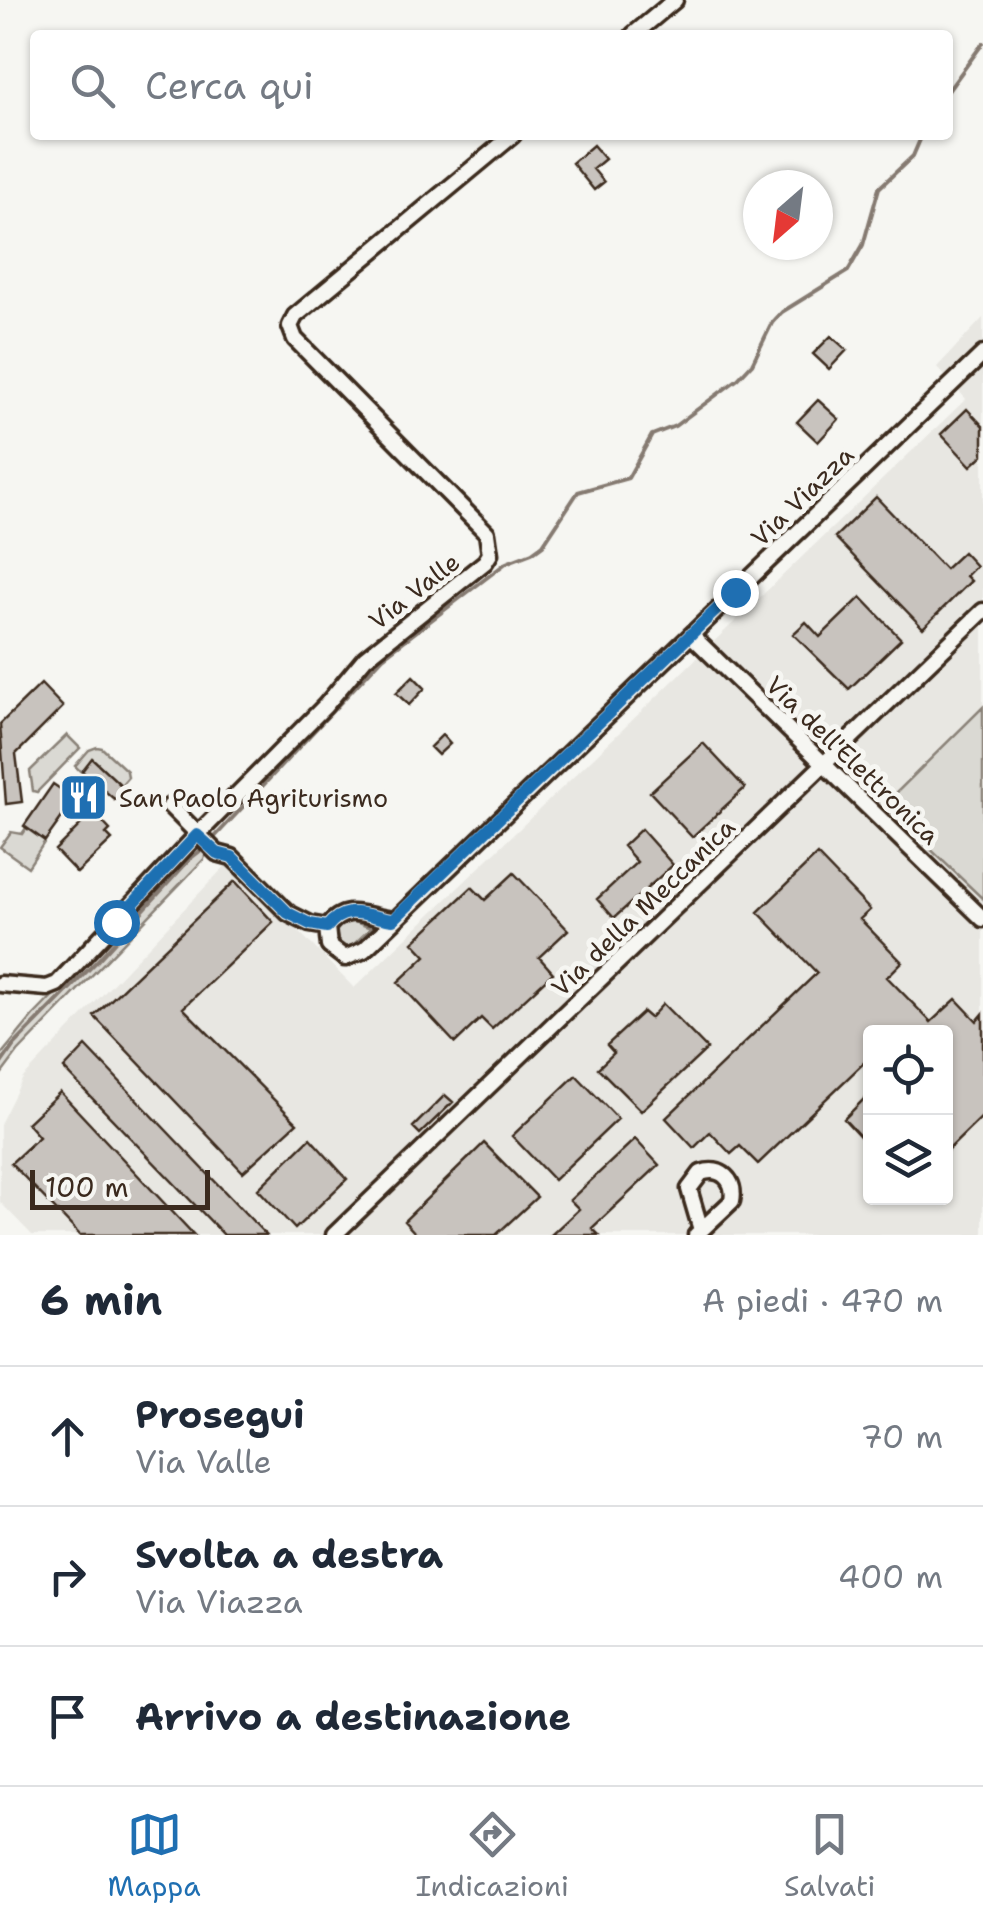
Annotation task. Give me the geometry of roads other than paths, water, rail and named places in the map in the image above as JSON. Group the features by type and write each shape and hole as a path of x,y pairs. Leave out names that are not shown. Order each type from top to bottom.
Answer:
{"street":[{"path":"639,30 675,0"},
{"name":"Via Valle","path":"0,984 48,988 57,984 324,706 365,658 478,569 490,554 487,534 295,339 290,326 296,316 507,140"},
{"name":"Via Viazza","path":"170,806 217,853 232,857 288,913 327,927 328,946 345,958 364,950 983,354"},
{"name":"Via della Meccanica","path":"334,1235 983,611"},
{"name":"Via dell'Elettronica","path":"690,634 983,919"},
{"path":"327,927 342,912 350,910 393,920"}],"waterway":[{"path":"953,84 983,43"},
{"path":"212,840 383,657 506,563 543,545 578,492 628,478 652,435 675,426 752,364 772,323 782,312 848,271 863,245 879,188 913,156 920,140"},
{"path":"0,1065 14,1045 204,848"}],"place":[{"name":"San Paolo Agriturismo","path":"84,798"}]}
